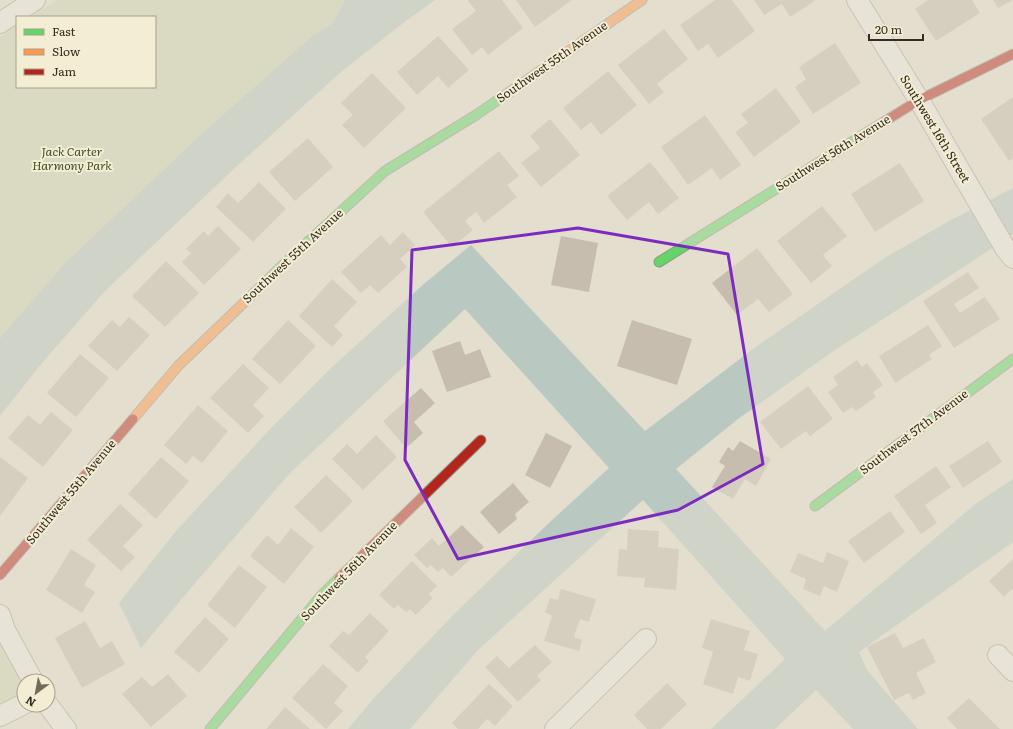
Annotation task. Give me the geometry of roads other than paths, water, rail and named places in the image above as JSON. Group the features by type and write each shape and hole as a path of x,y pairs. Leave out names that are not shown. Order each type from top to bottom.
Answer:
{"street":[{"path":"0,23 35,0"},
{"name":"Southwest 55th Avenue","path":"0,575 180,365 288,260 386,171 476,115 642,0"},
{"name":"Southwest 16th Street","path":"857,0 919,100 1009,253"},
{"name":"Southwest 56th Avenue","path":"659,262 919,100 1013,54"},
{"name":"Southwest 57th Avenue","path":"815,506 1013,359"},
{"name":"Southwest 56th Avenue","path":"210,729 320,597 481,440"},
{"path":"0,615 5,630 28,673"},
{"path":"555,729 646,639"},
{"path":"998,654 1013,671"},
{"path":"0,716 16,708"},
{"path":"54,713 66,729"}],"park label":[{"name":"Jack Carter Harmony Park","path":"72,159"}]}
